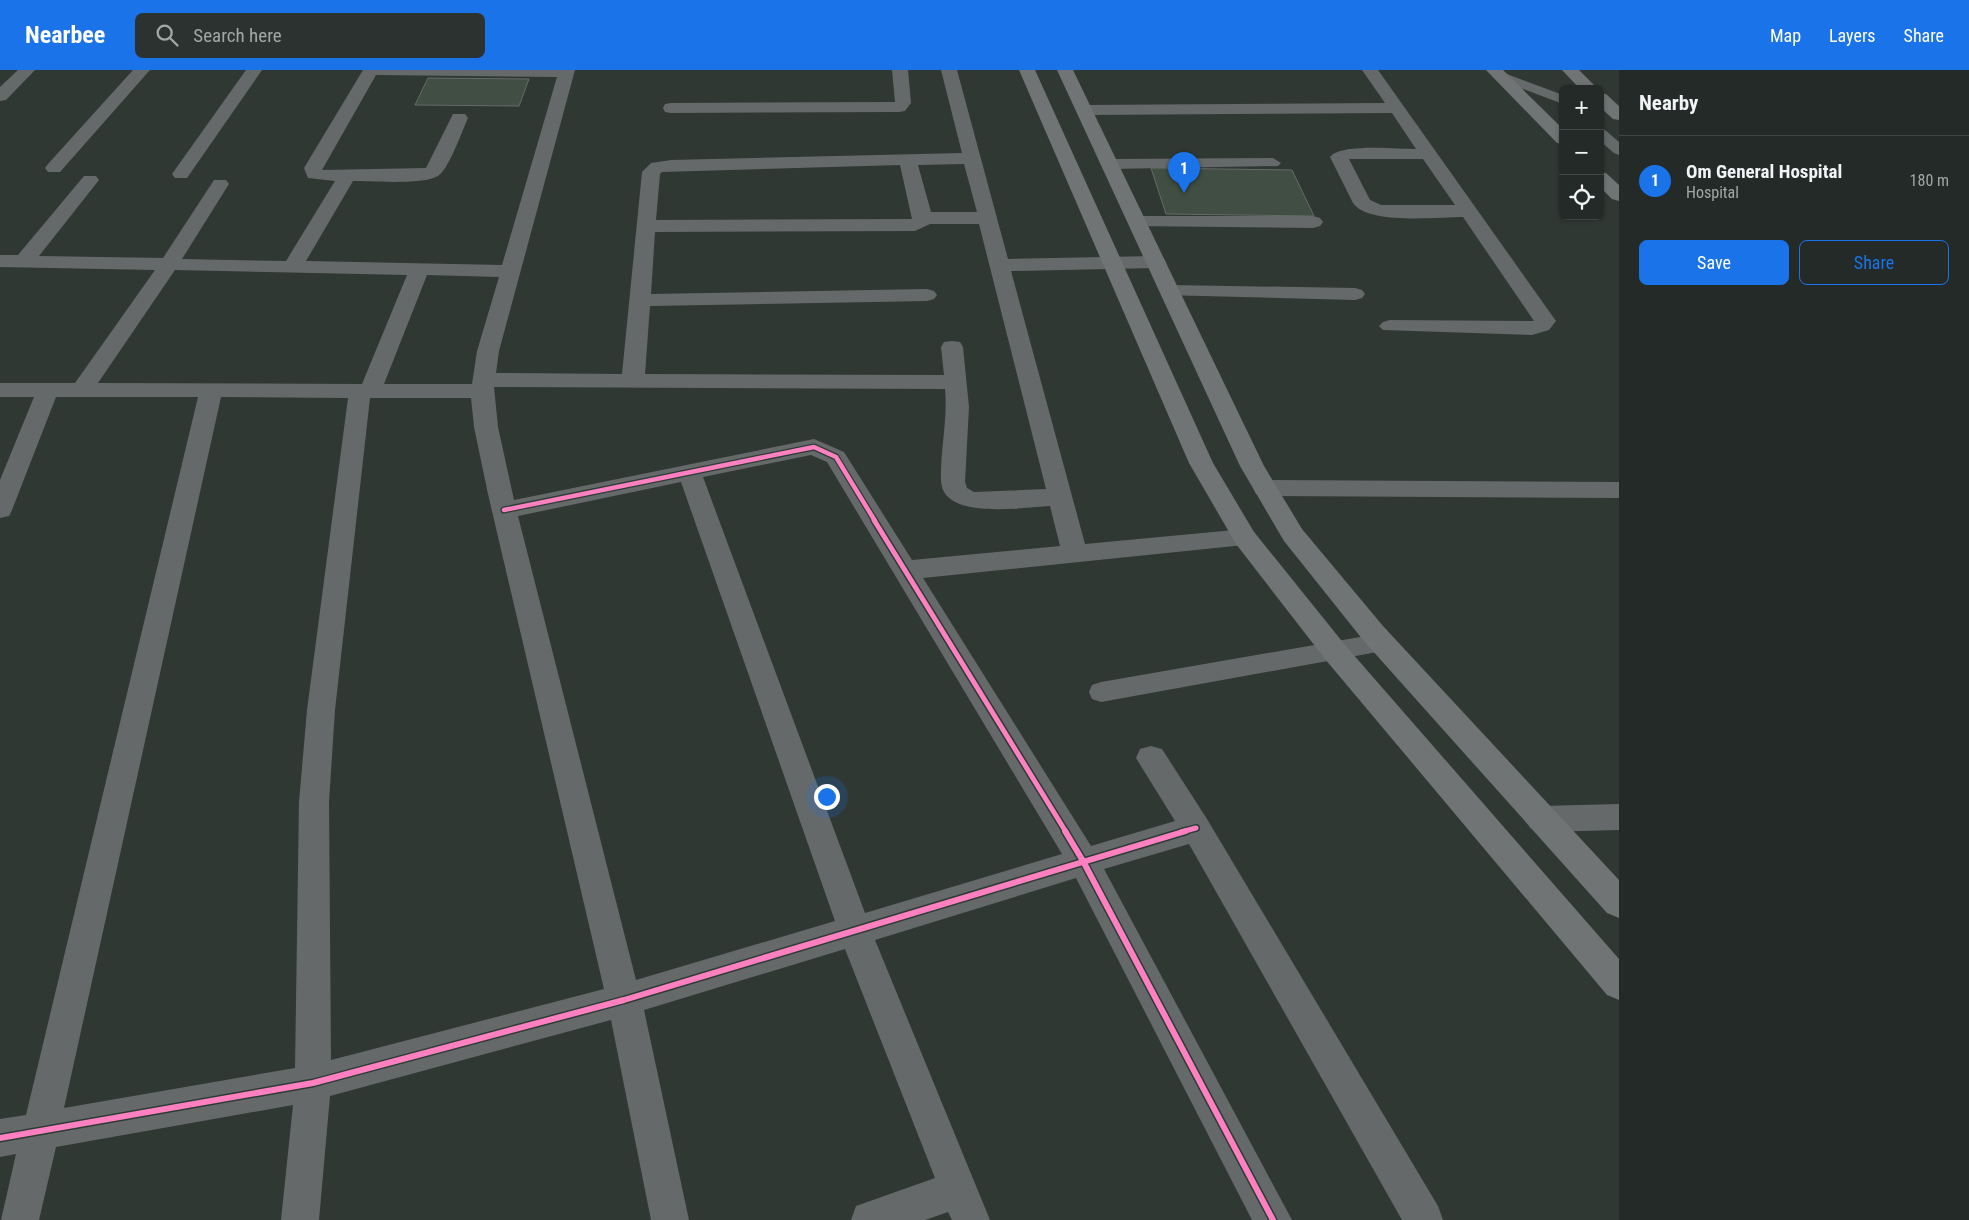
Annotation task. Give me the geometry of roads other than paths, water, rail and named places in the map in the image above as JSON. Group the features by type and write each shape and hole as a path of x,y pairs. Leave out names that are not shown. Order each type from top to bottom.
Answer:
{"street":[{"path":"0,96 27,70"},
{"path":"54,168 142,70"},
{"path":"181,174 254,70"},
{"path":"459,118 437,166 432,172 422,175 323,176 314,174 314,168 371,70 567,71 488,351 483,386 486,427 504,510 624,1000 670,1220"},
{"path":"672,108 899,107 903,104 900,70"},
{"path":"949,70 1075,554"},
{"path":"1027,70 1201,463 1245,538 1335,652 1619,984"},
{"path":"1065,70 1252,466 1293,535 1383,642 1541,819 1619,903"},
{"path":"1370,70 1545,322 1542,326 1532,328 1390,326"},
{"path":"1554,70 1569,85"},
{"path":"1496,73 1559,135"},
{"path":"1604,102 1619,115"},
{"path":"1085,110 1395,108"},
{"path":"1427,154 1346,154 1339,157 1362,203 1369,208 1378,210 1467,211"},
{"path":"633,380 651,172 656,167 671,165 972,158"},
{"path":"646,226 915,225 922,222 923,218 908,160"},
{"path":"293,266 347,176"},
{"path":"24,261 90,180"},
{"path":"1604,181 1619,195"},
{"path":"82,390 169,264 220,184"},
{"path":"923,218 988,218"},
{"path":"1138,222 1313,222"},
{"path":"0,261 512,270"},
{"path":"1000,265 1156,262"},
{"path":"300,1220 313,1083 314,802 321,710 365,391 420,269"},
{"path":"1170,291 1354,294"},
{"path":"640,300 927,295"},
{"path":"952,347 957,382 958,416 953,482 955,492 960,498 974,500 1060,496"},
{"path":"0,390 365,391 633,380 957,382"},
{"path":"0,510 48,390"},
{"path":"20,1220 211,390"},
{"path":"504,510 800,449 814,447 836,457 1083,862 1273,1220"},
{"path":"689,471 855,931 965,1205 870,1220"},
{"path":"1265,488 1619,490"},
{"path":"905,570 1245,538"},
{"path":"1151,758 1196,828 1424,1220"},
{"path":"1541,819 1619,817"},
{"path":"0,1138 313,1083 624,1000 1196,828"}],"lane":[{"path":"1496,73 1560,85"},
{"path":"1604,137 1619,150"},
{"path":"1110,164 1273,163"},
{"path":"1101,692 1383,642"}],"place":[{"name":"Om General Hospital","path":"1184,193"}]}
